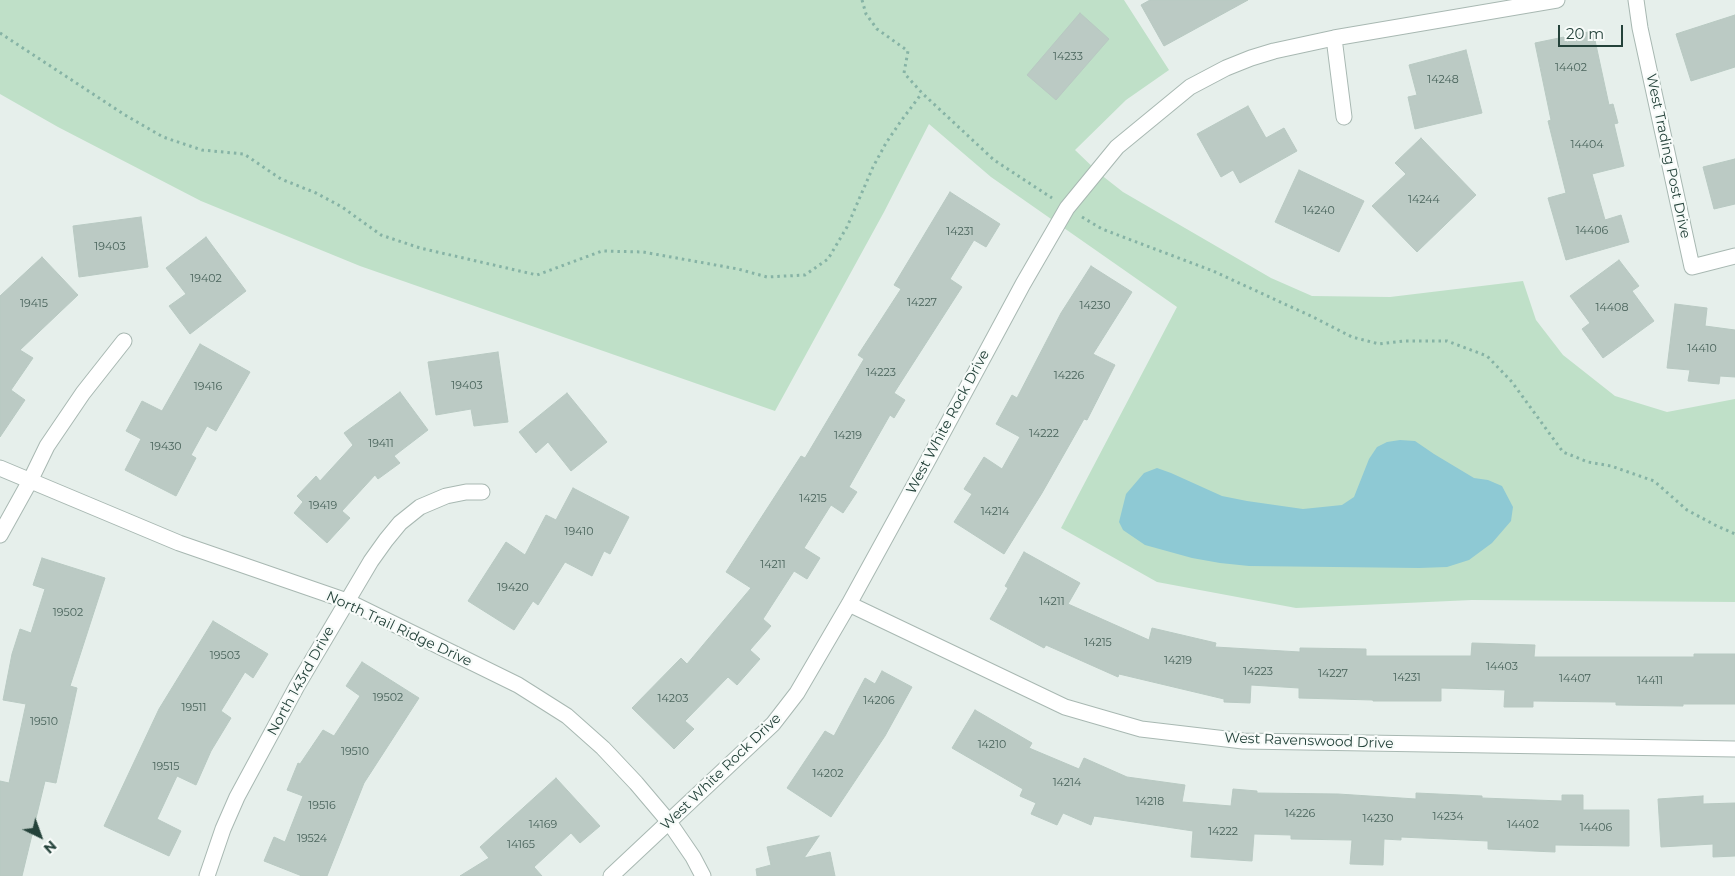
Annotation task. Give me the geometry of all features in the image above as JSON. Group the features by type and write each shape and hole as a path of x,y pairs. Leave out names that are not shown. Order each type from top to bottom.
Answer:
{"street":[{"name":"West White Rock Drive","path":"611,876 773,724 797,693 849,604 1023,284 1068,208 1117,146 1190,87 1226,68 1251,58 1334,38 1557,0"},
{"name":"West Trading Post Drive","path":"1636,0 1640,28 1692,267 1735,256"},
{"path":"1334,38 1344,117"},
{"path":"0,535 52,438 83,392 124,341"},
{"name":"North Trail Ridge Drive","path":"0,468 179,543 347,601 518,686 567,716 603,748 669,822 704,876"},
{"name":"North 143rd Drive","path":"208,876 223,829 237,797 297,686 371,561 400,523 420,507 446,496 466,492 482,492"},
{"name":"West Ravenswood Drive","path":"849,604 1065,707 1141,729 1244,741 1735,749"}],"path":[{"path":"862,0 866,14 877,29 908,51 904,73 922,93 994,160 1102,229 1213,271 1352,337 1379,344 1404,341 1447,341 1487,356 1512,382 1563,452 1588,462 1611,466 1654,481 1687,510 1735,534"},
{"path":"0,33 125,115 163,137 202,150 244,154 281,179 342,206 381,235 429,250 537,275 602,251 643,252 767,277 805,275 828,259 847,227 873,167 886,143 922,93"}],"green space":[{"path":"0,0 1124,0 1169,70 1126,100 1075,150 1100,174 1123,192 1271,278 1312,296 1390,297 1523,281 1536,320 1563,355 1615,396 1667,412 1735,399 1735,602 1472,600 1296,608 1157,582 1061,528 1177,307 991,177 929,124 884,212 775,411 360,266 201,201 58,127 0,94"}],"water":[{"path":"1400,440 1415,441 1474,478 1488,480 1502,486 1513,507 1511,521 1492,543 1469,560 1447,567 1419,568 1249,566 1220,563 1192,558 1145,545 1123,530 1119,522 1126,494 1144,473 1157,468 1222,496 1247,501 1303,509 1342,505 1354,497 1369,459 1377,447 1387,442"}],"building":[{"path":"1150,0 1248,0 1164,46 1141,5"},
{"path":"1080,13 1109,39 1056,100 1027,75"},
{"path":"1735,15 1735,67 1691,81 1676,34"},
{"path":"1593,31 1609,105 1613,104 1618,123 1614,124 1624,166 1592,174 1605,220 1621,215 1629,242 1566,260 1548,198 1566,193 1548,121 1551,120 1535,43"},
{"path":"1466,50 1482,113 1415,129 1408,97 1417,95 1409,65"},
{"path":"1248,106 1266,138 1284,128 1297,151 1240,183 1233,170 1221,177 1197,134"},
{"path":"1421,138 1476,195 1417,252 1372,206 1406,174 1395,163"},
{"path":"1735,159 1735,204 1714,209 1703,167"},
{"path":"1299,170 1364,201 1339,252 1275,222"},
{"path":"950,192 1000,224 986,247 974,240 950,279 962,287 894,393 905,400 894,418 890,415 849,487 857,492 843,513 831,505 804,548 820,558 807,579 794,571 763,619 771,626 750,650 760,659 737,685 728,677 685,721 694,729 674,749 632,708 681,658 687,664 751,588 726,572 801,456 805,458 864,359 858,355 901,289 894,285"},
{"path":"141,217 148,267 79,277 73,226"},
{"path":"206,237 246,291 190,334 169,306 186,294 166,268"},
{"path":"42,257 78,295 20,350 33,358 11,390 25,400 0,437 0,296"},
{"path":"1619,260 1639,286 1632,291 1654,321 1603,358 1582,329 1590,323 1570,296"},
{"path":"1091,266 1132,292 1093,354 1115,365 1087,420 1084,419 1042,493 1004,554 954,522 972,494 964,489 984,457 1002,469 1020,437 996,424 1012,395 1017,398 1061,313"},
{"path":"1675,304 1707,308 1705,326 1735,330 1735,377 1720,376 1719,384 1688,381 1690,370 1667,368"},
{"path":"200,344 250,372 216,431 207,426 191,455 196,458 176,496 125,470 141,439 126,431 142,401 162,411"},
{"path":"498,352 508,422 474,426 471,409 436,415 428,362"},
{"path":"400,392 428,430 394,456 400,463 378,479 375,475 342,511 350,518 327,543 294,513 303,502 297,496 316,476 320,481 353,445 344,433"},
{"path":"567,393 607,442 571,471 548,442 536,453 519,432"},
{"path":"573,488 629,517 610,554 604,551 592,576 565,562 538,605 533,601 514,630 468,601 506,542 525,555 546,515 556,520"},
{"path":"1024,552 1080,583 1068,604 1149,640 1152,628 1216,643 1215,647 1300,652 1300,648 1366,649 1366,656 1471,656 1472,643 1535,645 1534,657 1694,657 1694,654 1735,654 1735,704 1683,704 1683,706 1616,705 1616,702 1533,701 1533,707 1504,707 1505,690 1441,688 1441,701 1373,701 1299,698 1299,688 1251,685 1250,703 1224,702 1224,699 1119,674 1118,677 1046,645 1044,648 990,619 1008,588 1005,586"},
{"path":"42,558 105,578 70,686 77,688 56,783 45,781 22,876 0,876 0,781 9,783 26,704 3,700 12,654 20,629 31,633 45,589 33,585"},
{"path":"213,621 268,654 253,678 245,672 221,711 231,718 211,751 196,785 177,776 157,819 181,831 169,856 104,826 159,709"},
{"path":"362,662 419,698 364,783 327,876 302,876 264,861 274,837 285,842 303,796 287,790 298,763 300,764 323,730 334,736 360,696 346,686"},
{"path":"882,671 912,687 885,736 831,817 787,788 825,731 834,736 865,678 875,684"},
{"path":"975,710 1032,743 1029,748 1079,769 1084,758 1127,777 1185,785 1182,802 1231,806 1233,789 1257,791 1257,793 1338,794 1416,799 1416,793 1562,801 1562,795 1583,795 1583,810 1629,810 1629,846 1555,845 1555,852 1488,849 1488,841 1401,837 1401,840 1384,839 1383,865 1350,864 1352,840 1291,839 1291,835 1254,834 1252,861 1191,857 1193,831 1094,816 1091,825 1063,813 1057,825 1031,814 1036,803 1020,796 1023,789 952,748"},
{"path":"556,778 600,826 580,843 571,833 534,867 542,876 460,876 489,858 480,847"},
{"path":"1703,796 1703,804 1735,803 1735,856 1713,857 1713,844 1661,847 1658,799"},
{"path":"819,836 804,858 830,852 835,876 757,876 756,869 771,865 767,847"}]}
